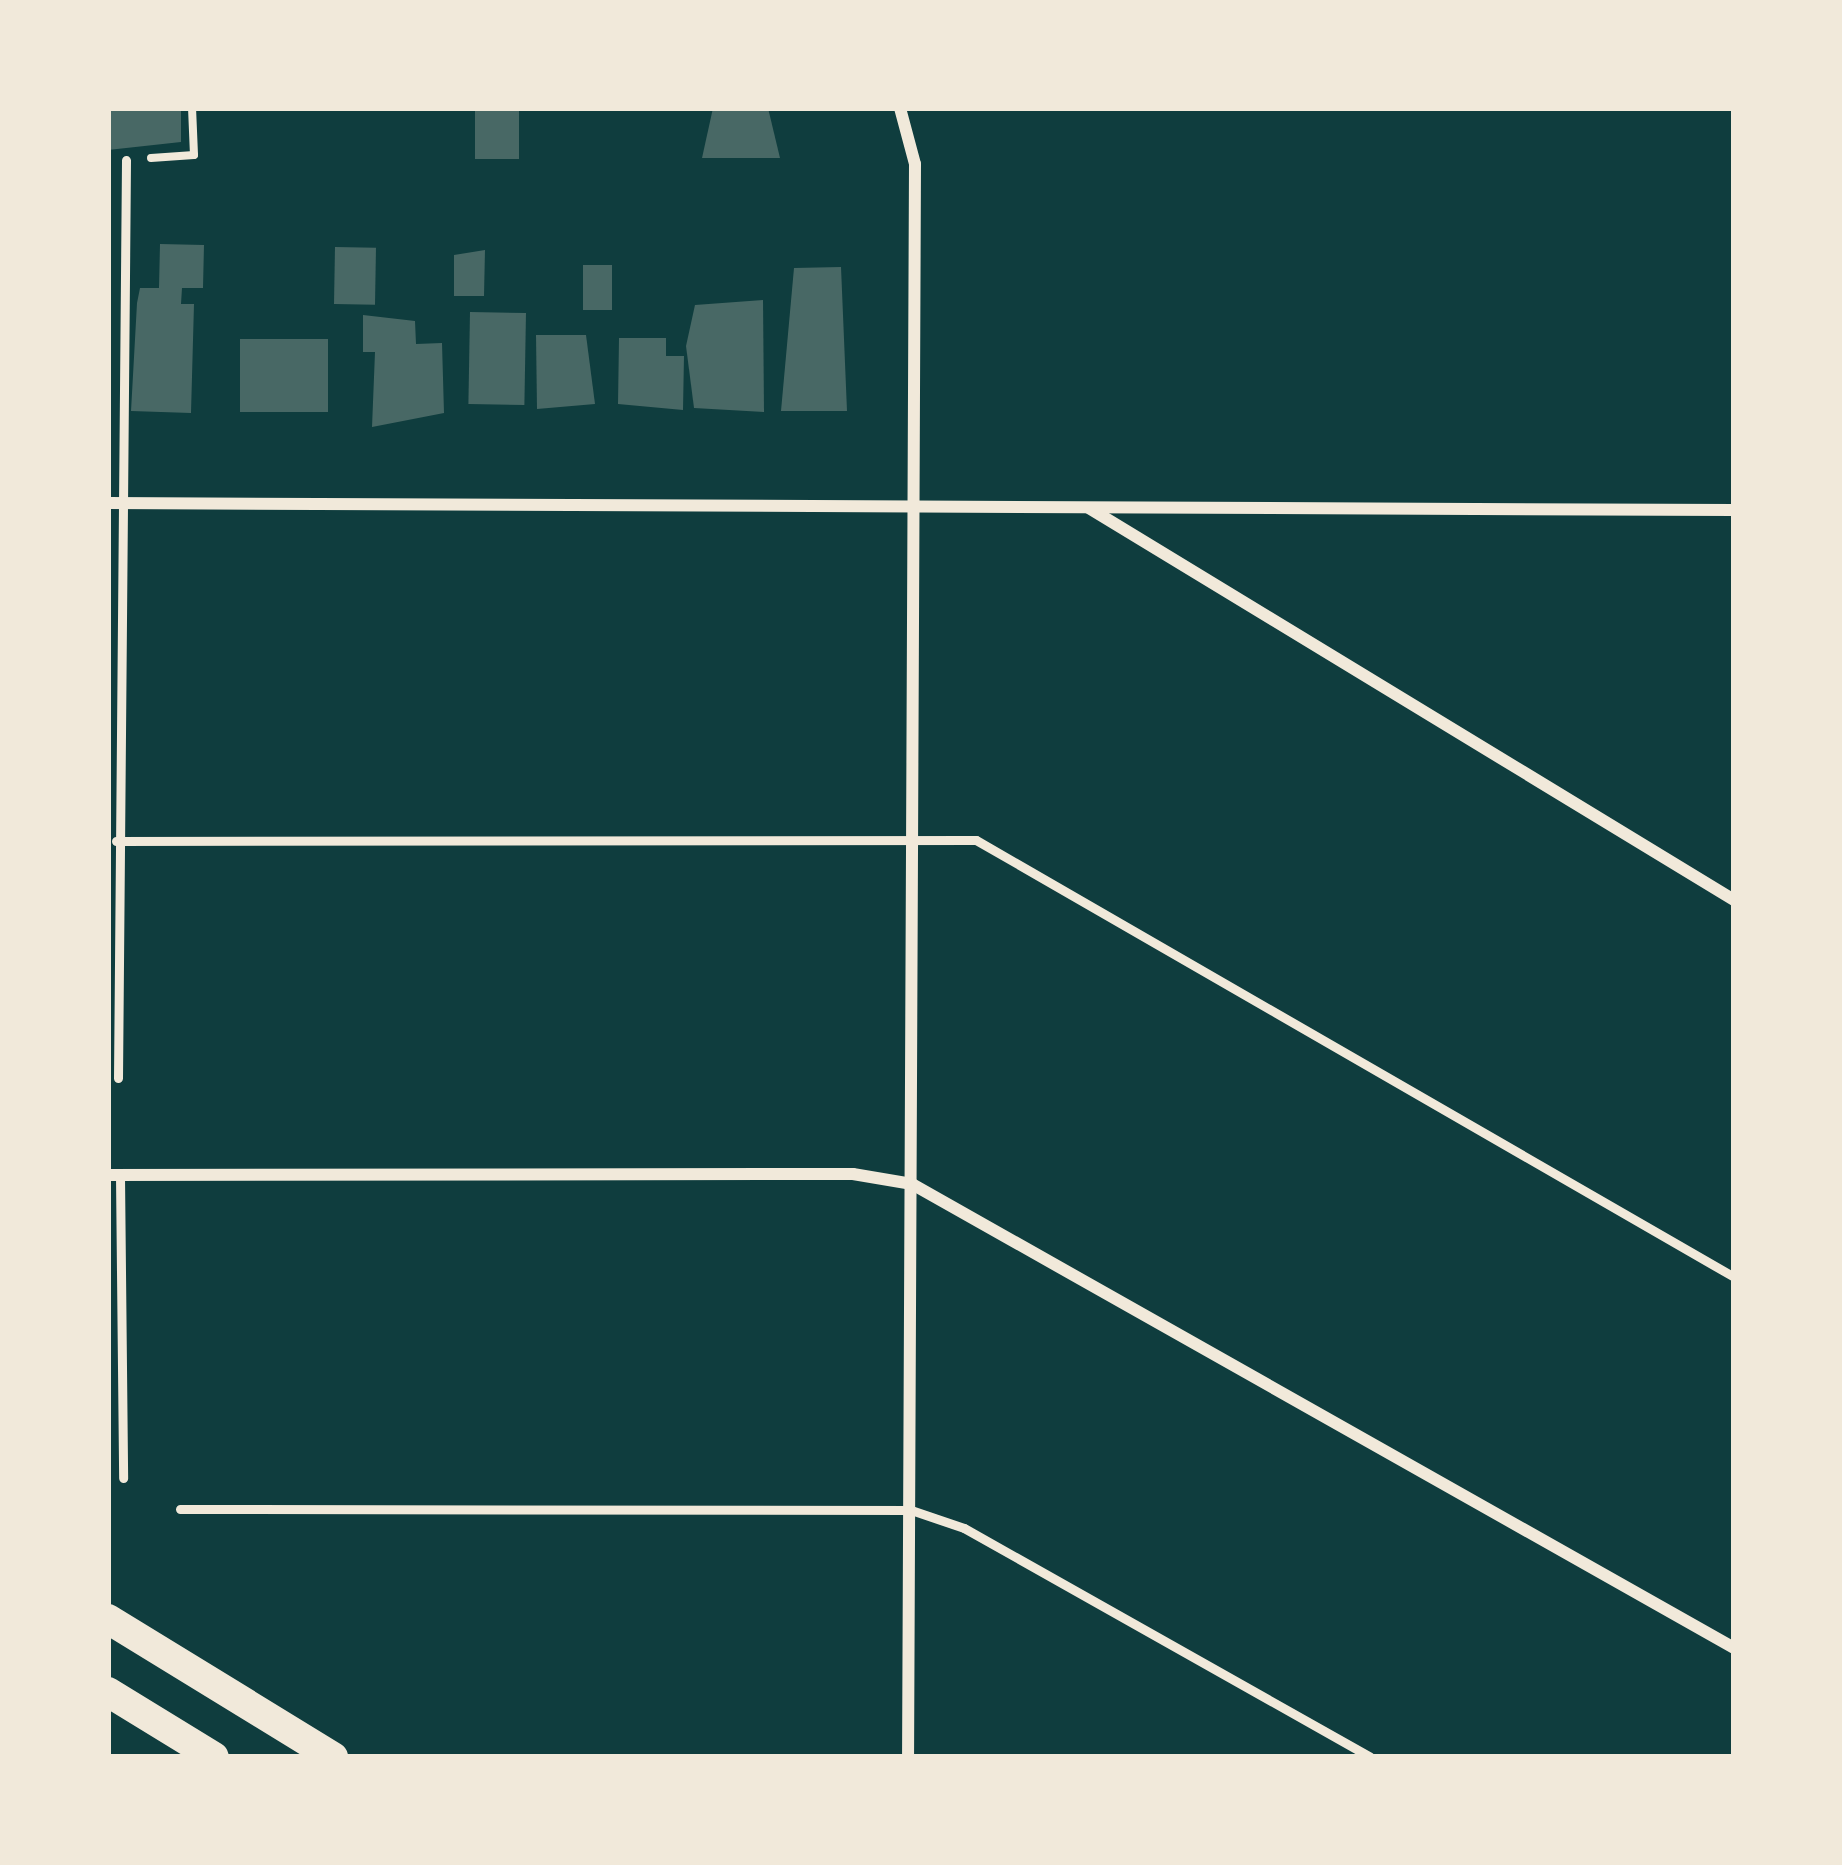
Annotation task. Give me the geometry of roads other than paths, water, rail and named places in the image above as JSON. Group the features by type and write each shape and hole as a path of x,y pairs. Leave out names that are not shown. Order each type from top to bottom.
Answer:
{"main road":[{"path":"108,1619 332,1757"},
{"path":"108,1692 214,1757"}],"street":[{"path":"900,108 915,164 908,1757"},
{"path":"114,503 1734,510"},
{"path":"1088,508 1734,900"},
{"path":"114,1176 853,1174 912,1184 1734,1648"}],"lane":[{"path":"118,1078 114,503 126,160"},
{"path":"116,841 976,840 1734,1277"},
{"path":"114,1176 123,1478"},
{"path":"180,1510 911,1510 964,1528 1370,1757"}]}
